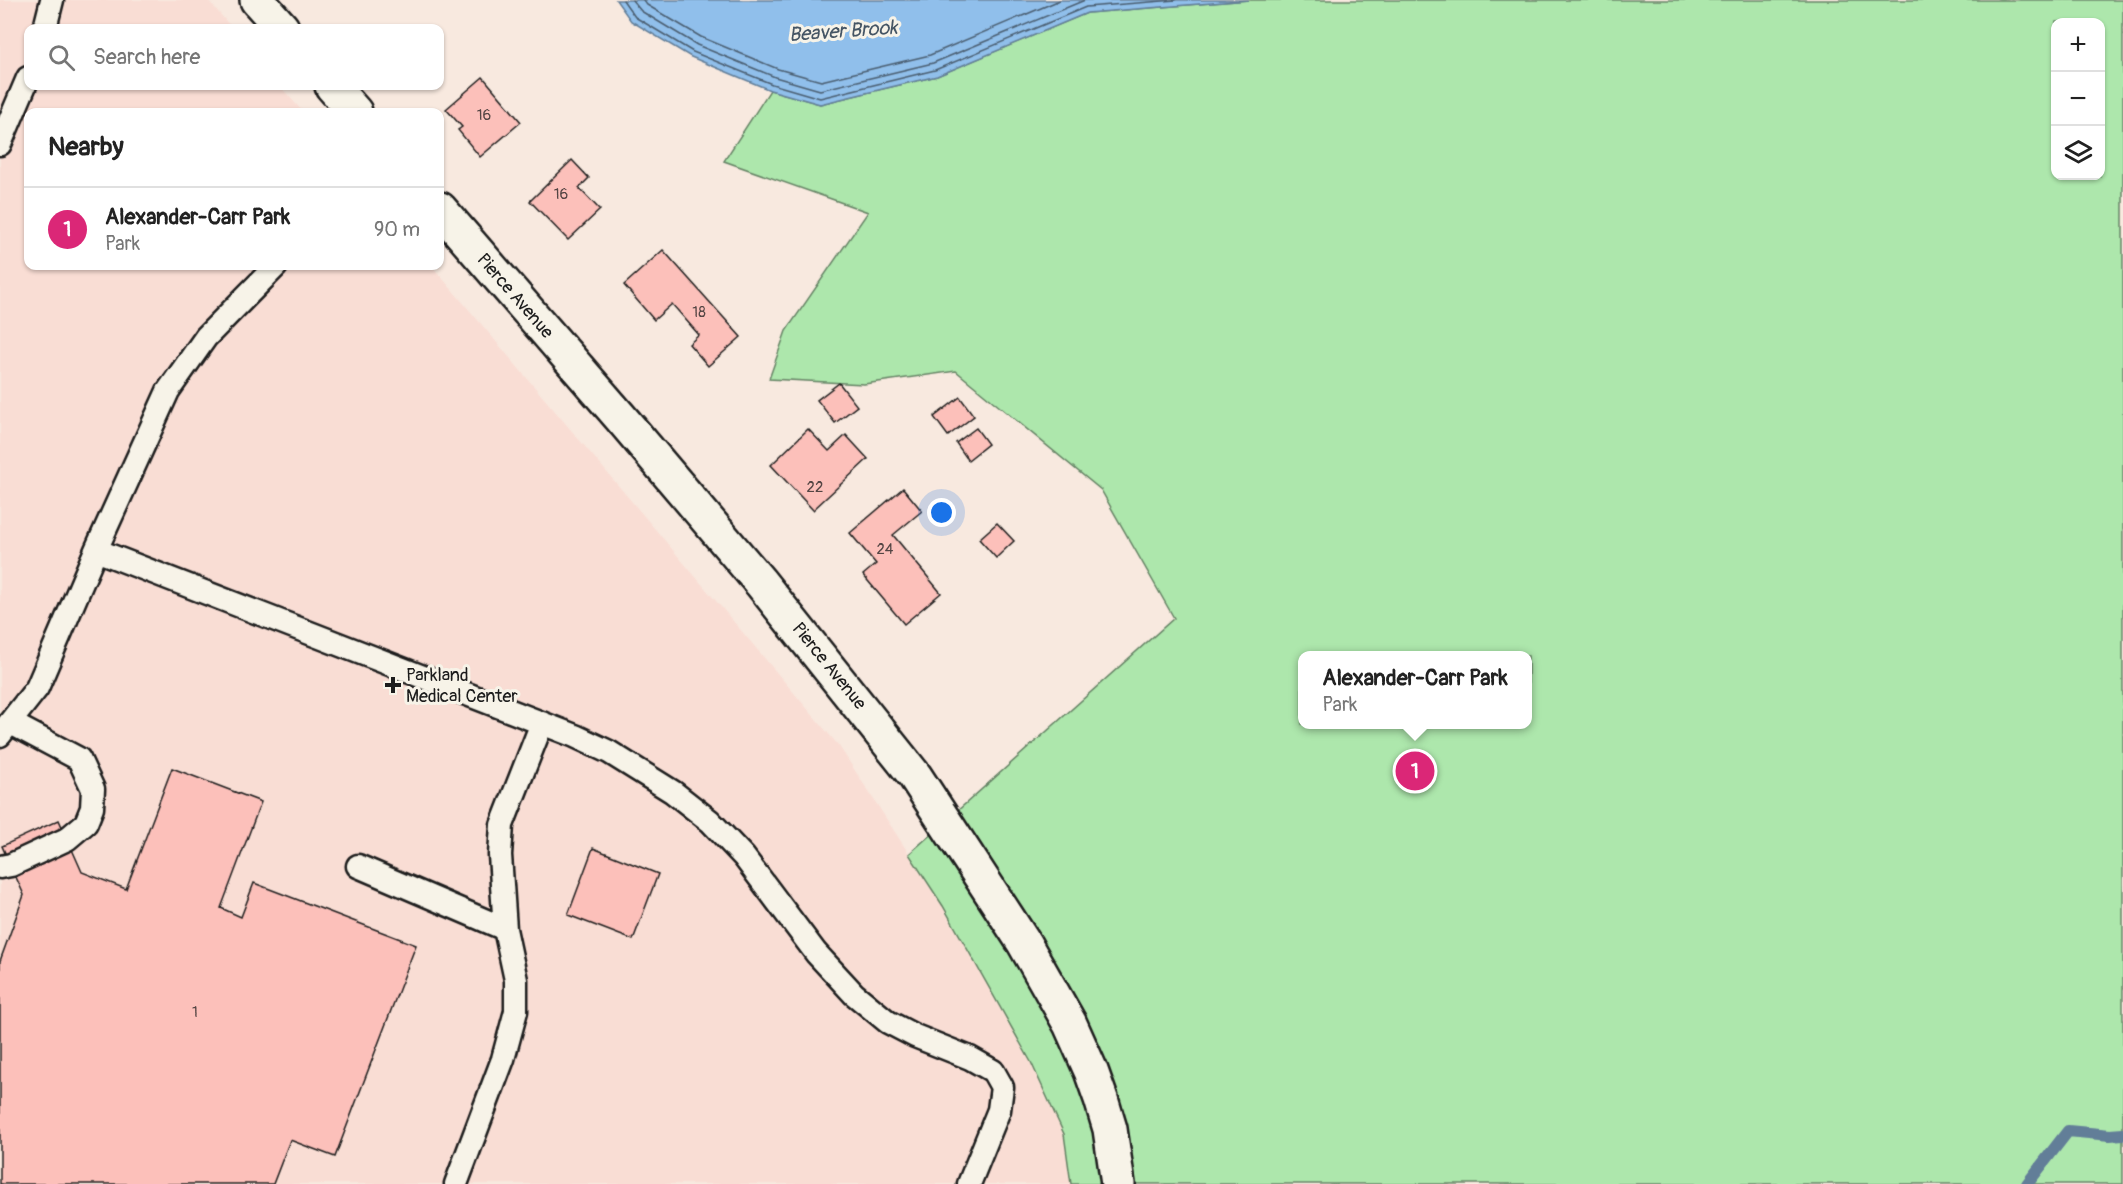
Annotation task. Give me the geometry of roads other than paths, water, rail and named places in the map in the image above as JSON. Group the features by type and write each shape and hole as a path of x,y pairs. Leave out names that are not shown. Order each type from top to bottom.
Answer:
{"street":[{"path":"257,0 278,24"},
{"path":"336,90 351,108"},
{"name":"Pierce Avenue","path":"444,214 761,583 915,776 1024,943 1070,1024 1101,1099 1110,1129 1118,1184"}],"lane":[{"path":"46,24 52,0"},
{"path":"0,144 24,87"},
{"path":"0,867 11,865 67,839 86,823 93,808 93,789 79,759 6,729 37,688 168,391 206,336 272,270"},
{"path":"96,550 542,723 609,752 673,792 710,821 744,857 816,953 854,994 888,1022 915,1036 970,1058 993,1071 1002,1088 999,1110 969,1184"},
{"path":"456,1184 502,1059 516,1011 516,980 505,929 500,855 502,825 542,723"},
{"path":"358,866 505,929"}],"water":[{"name":"Beaver Brook","path":"616,0 1249,0 1087,13 937,76 820,104 770,90 691,57 631,21"}],"waterway":[{"path":"2027,1184 2068,1131 2123,1134"}],"place":[{"name":"Parkland Medical Center","path":"393,685"},
{"name":"Alexander-Carr Park","path":"1415,771"}]}
